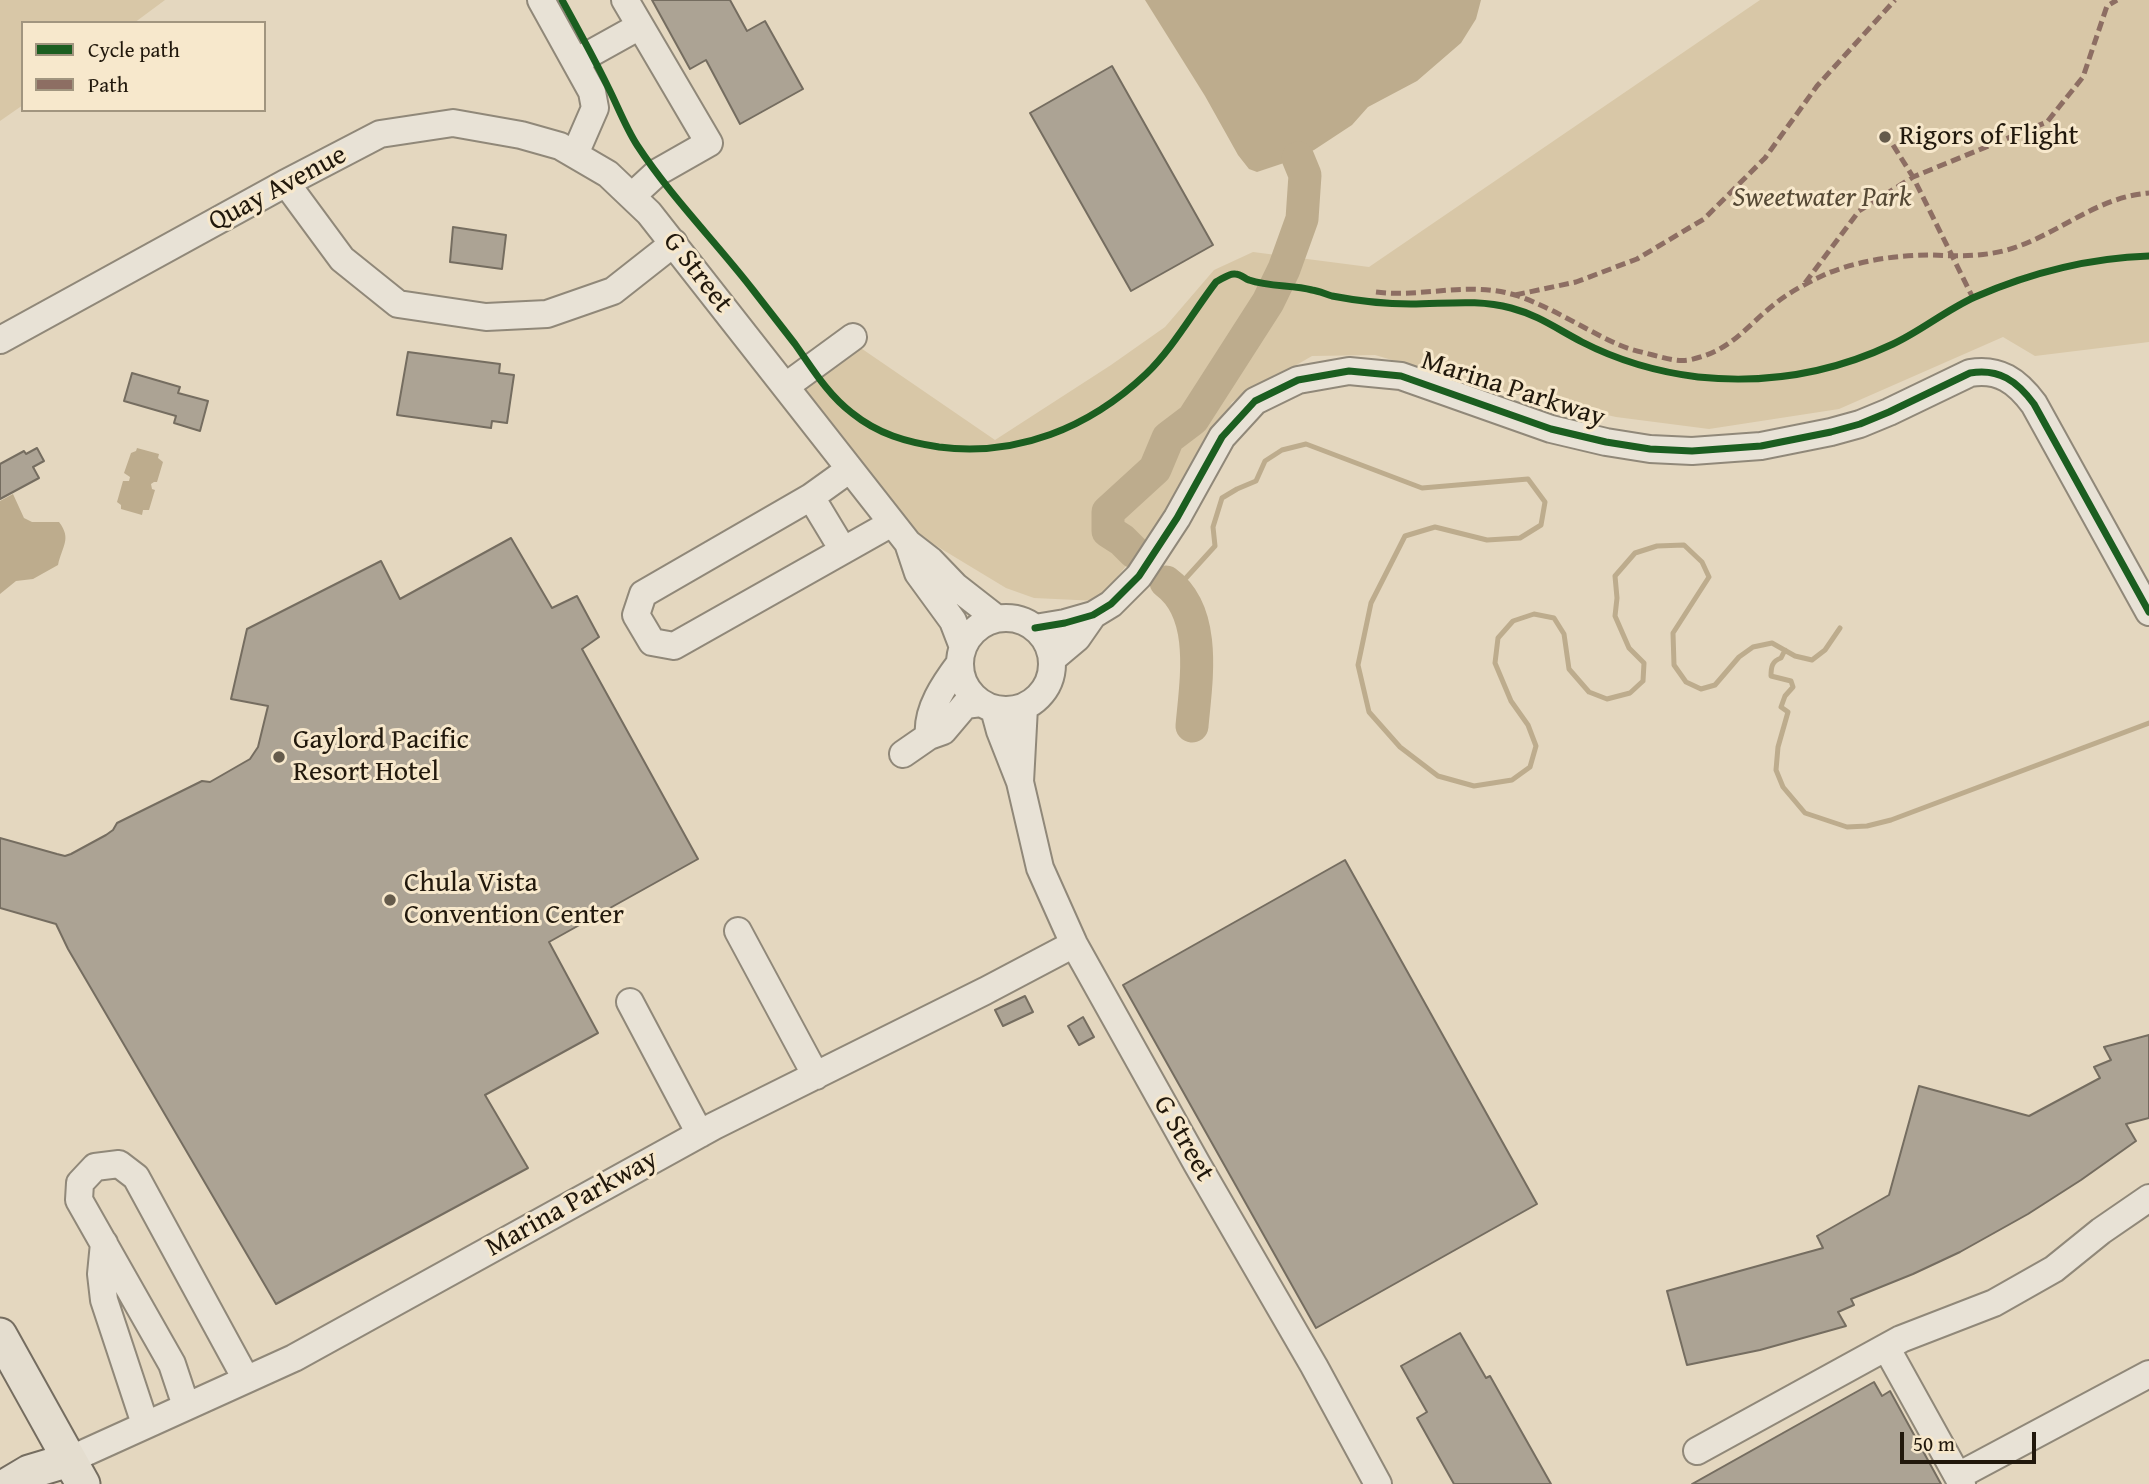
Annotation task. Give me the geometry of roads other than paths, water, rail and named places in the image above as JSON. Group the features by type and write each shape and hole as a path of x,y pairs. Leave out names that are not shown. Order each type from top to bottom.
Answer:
{"main road":[{"path":"0,1335 22,1372 67,1476"},
{"name":"Marina Parkway","path":"9,1484 29,1472 67,1476"}],"street":[{"path":"541,0 592,92 595,108 575,154"},
{"path":"625,0 709,143 658,172 632,196"},
{"path":"576,61 640,26"},
{"name":"Quay Avenue","path":"0,340 380,134 453,124 520,135 560,146 575,154"},
{"name":"G Street","path":"575,154 608,174 649,213 900,533 956,586 996,618"},
{"path":"286,183 342,260 398,304 486,317 547,314 613,291 674,243"},
{"path":"786,386 853,337"},
{"name":"Marina Parkway","path":"1035,628 1065,624 1094,615 1111,604 1139,576 1177,518 1222,437 1255,401 1298,380 1349,371 1401,376 1551,429 1606,442 1650,449 1692,451 1761,446 1831,432 1889,412 1970,373 1996,372 2022,388 2034,404 2149,612"},
{"path":"850,469 811,497 643,594 636,615 652,642 674,646 843,550 900,533"},
{"path":"811,497 843,550"},
{"name":"G Street","path":"900,533 918,573 953,621 961,655"},
{"name":"Marina Parkway","path":"1052,659 1077,638 1094,615"},
{"path":"903,754 929,736 943,731 965,705 1010,710 1024,707 1037,699 1047,687 1052,673 1052,659 1048,643 1035,628 1012,617 996,618 982,624 970,634 927,721 929,736"},
{"path":"961,655 962,678 969,692 988,706"},
{"name":"G Street","path":"988,706 1020,782 1040,868 1074,944 1314,1366 1378,1484"},
{"name":"G Street","path":"1020,782 1024,707"},
{"path":"738,931 816,1076"},
{"name":"Marina Parkway","path":"67,1476 145,1424 294,1358 701,1134 1074,944"},
{"path":"630,1002 701,1134"},
{"path":"186,1406 172,1364 79,1200 80,1183 94,1167 119,1164 136,1177 246,1379"},
{"path":"1697,1451 1901,1339 1994,1303 2030,1283 2054,1269 2101,1231 2149,1198"},
{"path":"104,1243 104,1300 145,1424"},
{"path":"1886,1347 1960,1480 2149,1374"}],"waterway":[{"path":"1134,552 1108,531 1108,512 1155,469 1168,438 1193,419 1268,302 1284,269 1302,219 1305,175 1298,158"},
{"path":"1176,589 1215,546 1213,527 1222,498 1256,481 1265,461 1282,450 1306,444 1422,488 1528,479 1545,502 1541,525 1520,538 1487,540 1435,527 1405,536 1371,603 1358,665 1369,712 1400,747 1438,776 1474,786 1512,780 1530,767 1536,746 1528,725 1511,701 1495,663 1498,638 1513,621 1534,614 1554,618 1564,634 1569,669 1589,692 1607,699 1630,693 1643,681 1644,663 1629,648 1615,616 1615,576 1635,553 1657,546 1684,545 1702,562 1709,577 1673,633 1674,665 1686,682 1701,689 1715,685 1739,657 1753,647 1772,643 1795,656 1812,660 1825,650 1840,628"},
{"path":"1166,582 1179,595 1194,629 1197,669 1192,726"},
{"path":"1785,650 1781,658 1774,663 1771,673 1771,676 1791,681 1793,687 1785,696 1781,707 1788,712 1778,747 1776,770 1783,787 1805,813 1847,827 1867,826 1891,820 2149,723"}],"place":[{"name":"Rigors of Flight","path":"1885,137"},
{"name":"Gaylord Pacific Resort Hotel","path":"279,757"},
{"name":"Chula Vista Convention Center","path":"390,900"}],"park label":[{"name":"Sweetwater Park","path":"1822,199"}]}
